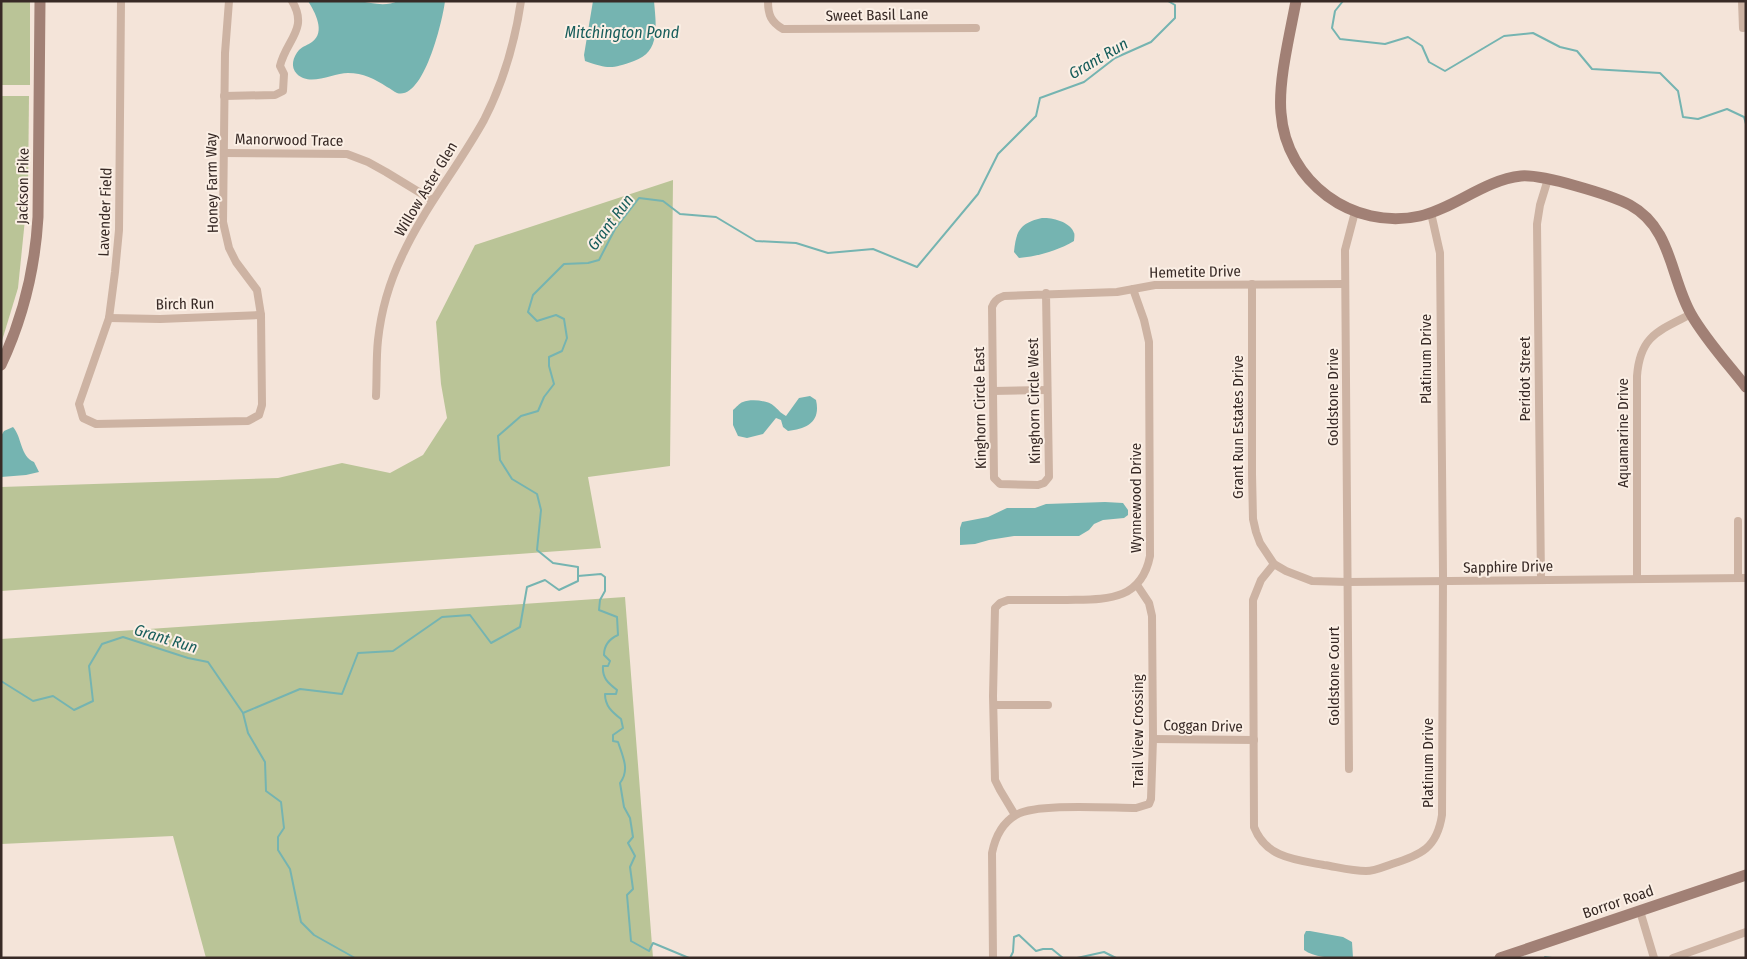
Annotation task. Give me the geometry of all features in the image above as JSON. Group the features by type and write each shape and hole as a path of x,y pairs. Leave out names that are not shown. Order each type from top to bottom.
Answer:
{"street":[{"name":"Jackson Pike","path":"1,365 16,332 25,303 36,246 38,217 40,1"},
{"name":"Lavender Field","path":"83,418 79,404 109,318 116,272 119,230 121,1"},
{"name":"Honey Farm Way","path":"83,418 96,424 248,421 259,415 262,404 261,315 257,290 236,262 226,236 223,215 225,53 229,1"},
{"path":"224,96 275,95 283,91 284,74 280,66 287,46 296,34 300,21 292,1"},
{"name":"Willow Aster Glen","path":"376,396 378,340 382,318 401,257 432,200 484,119 499,87 510,54 521,1"},
{"name":"Sweet Basil Lane","path":"768,1 770,18 783,29 976,28"},
{"path":"1296,1 1280,99 1282,124 1292,155 1306,177 1328,198 1366,216 1391,219 1407,218 1431,213 1498,181 1523,176 1548,179 1620,200 1638,210 1656,227 1664,242 1691,314 1746,387"},
{"path":"1742,1 1743,28"},
{"name":"Manorwood Trace","path":"224,153 347,154 368,162 432,200"},
{"name":"Peridot Street","path":"1542,580 1537,224 1540,205 1548,179"},
{"name":"Goldstone Drive","path":"1348,582 1345,250 1355,212"},
{"name":"Platinum Drive","path":"1274,564 1261,580 1253,600 1254,827 1259,838 1271,851 1297,861 1366,871 1414,857 1426,850 1436,838 1442,815 1443,582 1440,253 1431,213"},
{"name":"Grant Run Estates Drive","path":"1252,284 1253,519 1260,543 1274,564"},
{"name":"Hemetite Drive","path":"992,307 995,301 1004,296 1117,292 1155,285 1345,284"},
{"name":"Wynnewood Drive","path":"1133,289 1144,320 1149,342 1150,362 1150,556 1145,574 1137,585"},
{"name":"Kinghorn Circle West","path":"1021,486 1044,483 1049,477 1046,294"},
{"name":"Kinghorn Circle East","path":"992,307 994,478 1000,484 1021,486"},
{"name":"Aquamarine Drive","path":"1637,579 1637,376 1640,353 1644,345 1655,334 1691,314"},
{"name":"Birch Run","path":"109,318 160,319 261,315"},
{"path":"993,391 1047,390"},
{"path":"1738,521 1742,578"},
{"name":"Sapphire Drive","path":"1274,564 1292,574 1312,581 1443,582 1742,578"},
{"name":"Goldstone Court","path":"1348,582 1349,769"},
{"path":"993,958 992,853 994,842 1006,824 1015,815 995,780 994,612 996,605 1008,600 1102,600 1118,597 1137,585"},
{"name":"Trail View Crossing","path":"1015,815 1029,810 1048,808 1136,808 1149,804 1152,791 1153,739 1152,616 1149,603 1137,585"},
{"path":"994,705 1048,705"},
{"name":"Coggan Drive","path":"1153,739 1254,740"},
{"name":"Borror Road","path":"1500,958 1746,875"},
{"path":"1640,911 1654,958"},
{"path":"1673,958 1746,932"}],"green space":[{"path":"1,1 30,1 30,85 1,85"},
{"path":"1,96 29,96 28,190 18,288 1,344"},
{"path":"673,180 670,466 588,477 601,548 1,591 1,487 278,478 342,463 390,473 423,455 447,418 441,384 436,322 475,245"},
{"path":"625,597 653,958 206,958 173,836 1,844 1,639"}],"water":[{"path":"308,1 359,1 383,4 398,1 445,1 436,40 424,72 416,85 407,92 397,93 373,79 359,74 348,73 308,79 302,78 297,74 293,65 295,56 316,38 319,28 314,11"},
{"name":"Mitchington Pond","path":"593,1 654,1 655,37 649,51 643,57 615,67 600,66 585,61 584,55"},
{"path":"1042,218 1056,219 1065,223 1072,229 1074,241 1048,253 1019,258 1014,252 1020,229 1029,222"},
{"path":"810,396 816,400 817,408 814,419 807,426 788,431 783,427 781,420 776,418 763,434 747,438 738,436 733,425 733,410 742,403 754,400 768,402 786,416 799,398"},
{"path":"13,427 26,455 34,462 39,472 1,477 1,436 4,431"},
{"path":"1123,503 1128,510 1128,515 1124,518 1103,520 1094,524 1089,530 1079,536 1014,536 960,545 962,522 988,517 1007,508 1035,508 1046,504"},
{"path":"1306,931 1343,937 1352,942 1353,958 1327,957 1309,953 1304,950 1304,935"}],"waterway":[{"name":"Grant Run","path":"1,681 33,701 53,696 74,710 93,701 89,666 102,644 123,637 188,658 208,662 243,713 300,689 342,694 358,653 393,651 442,617 470,615 491,643 520,627 527,587 545,580 559,590 578,581 578,567 553,563 537,550 541,510 537,494 512,479 500,460 498,436 521,416 538,411 544,397 554,384 549,366 549,357 562,351 567,338 564,319 556,315 537,321 528,312 533,295 564,264 588,263 599,260 615,229 639,198 663,201 680,214 716,217 756,241 796,243 828,253 873,249 917,267 978,194 998,154 1036,116 1040,98 1084,82 1115,58 1151,42 1175,18 1175,5 1168,1"},
{"name":"Grant Run","path":"1343,1 1335,11 1332,28 1340,39 1385,44 1408,37 1422,46 1429,62 1445,71 1504,36 1533,33 1560,47 1577,51 1592,69 1660,73 1678,91 1683,117 1698,119 1727,109 1744,117 1746,124"},
{"path":"578,576 601,574 605,577 605,591 600,600 599,610 617,617 618,635 612,638 606,645 604,655 610,661 608,666 603,666 603,670 606,680 617,690 616,694 605,694 606,702 621,719 623,728 613,735 613,741 618,742 625,763 625,773 620,783 624,807 630,818 633,837 628,843 635,856 630,867 633,889 627,895 631,941 649,951 653,943 689,958"},
{"path":"243,713 248,733 265,762 266,791 281,802 284,828 278,837 278,850 290,869 301,922 314,935 355,958"},
{"path":"1010,958 1013,952 1014,937 1019,935 1036,951 1052,949 1063,958"},
{"path":"1077,958 1104,952 1116,958"},
{"path":"1545,957 1552,958"}]}
